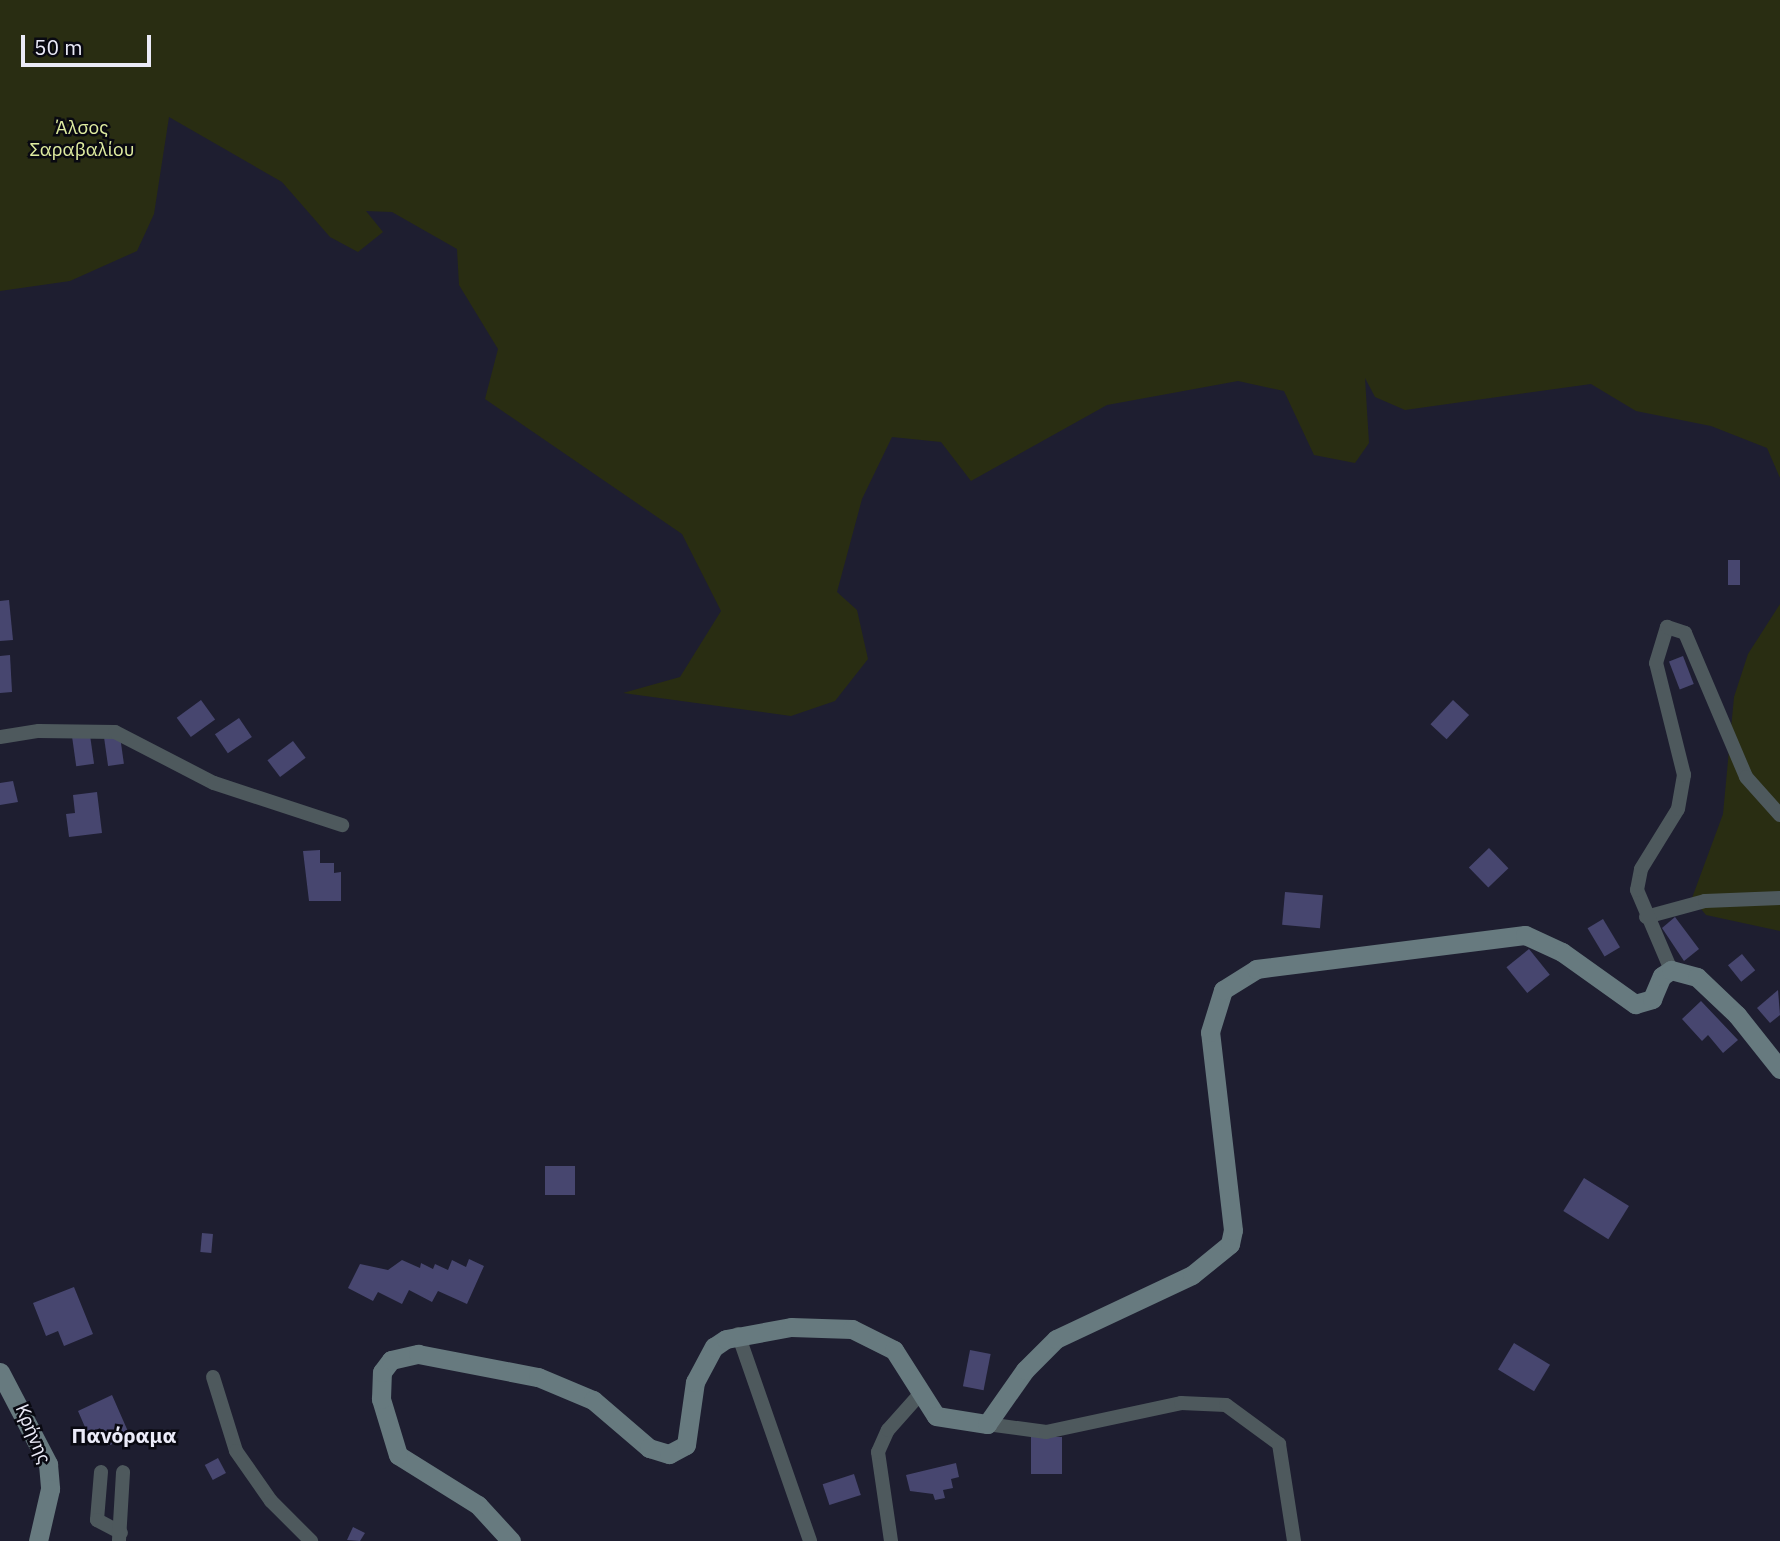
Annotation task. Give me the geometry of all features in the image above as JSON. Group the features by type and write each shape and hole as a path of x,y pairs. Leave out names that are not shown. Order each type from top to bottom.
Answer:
{"street":[{"path":"1780,815 1746,777 1685,633 1667,627 1656,663 1684,775 1678,809 1637,880 1646,917 1671,970 1710,986 1780,1069"},
{"path":"0,737 39,731 115,732 214,783 342,825"},
{"path":"1646,917 1705,901 1780,898"},
{"path":"986,1424 1025,1370 1056,1339 1192,1275 1230,1244 1233,1230 1210,1032 1223,990 1237,979 1256,969 1302,960 1392,955 1509,934 1563,951 1634,1004 1652,999 1662,976 1671,970"},
{"path":"511,1541 478,1505 398,1455 381,1399 387,1363 418,1354 538,1377 593,1400 649,1448 669,1454 686,1444 695,1382 714,1347 738,1334 803,1327 868,1332 904,1362 920,1394 936,1416 1046,1432 1181,1403 1226,1405 1279,1444 1294,1541"},
{"path":"738,1334 810,1541"},
{"name":"Κρήνης","path":"0,1371 48,1464 50,1489 38,1541"},
{"path":"213,1377 236,1451 271,1501 312,1541"},
{"path":"891,1541 878,1452 888,1430 920,1394"},
{"path":"101,1472 97,1520 120,1537"},
{"path":"120,1537 123,1472"}],"green space":[{"name":"Άλσος Σαραβαλίου","path":"0,0 1780,0 1780,478 1767,448 1711,426 1636,411 1591,384 1405,410 1375,397 1365,378 1369,443 1355,463 1314,455 1284,391 1238,381 1107,405 971,481 941,442 892,437 862,499 837,592 857,610 868,659 835,701 791,716 623,693 680,677 721,611 682,534 485,399 498,349 459,285 457,249 392,212 366,211 383,232 358,252 330,237 282,182 169,117 154,214 137,251 70,281 0,291"},
{"path":"1780,604 1780,931 1706,915 1692,898 1723,814 1734,697 1748,654"}],"building":[{"path":"1728,560 1740,560 1740,585 1728,585"},
{"path":"9,600 13,640 0,641 0,601"},
{"path":"10,655 12,692 0,693 0,656"},
{"path":"1683,656 1694,684 1680,689 1669,661"},
{"path":"201,700 215,719 191,737 177,718"},
{"path":"1453,700 1469,715 1447,739 1430,724"},
{"path":"239,718 252,737 228,753 215,734"},
{"path":"90,735 94,764 76,766 72,738"},
{"path":"120,736 124,764 108,766 104,738"},
{"path":"293,741 306,758 280,777 267,760"},
{"path":"13,781 18,802 0,805 0,783"},
{"path":"97,792 102,833 69,837 66,814 75,813 73,795"},
{"path":"1489,848 1508,868 1488,888 1469,867"},
{"path":"320,850 320,863 334,863 334,873 341,872 341,901 309,901 303,851"},
{"path":"1285,892 1323,895 1320,928 1282,925"},
{"path":"1675,917 1699,949 1684,961 1662,928"},
{"path":"1603,919 1620,947 1605,957 1588,928"},
{"path":"1529,949 1550,975 1527,993 1506,967"},
{"path":"1742,954 1755,970 1741,982 1728,965"},
{"path":"1778,990 1780,1015 1770,1023 1757,1008"},
{"path":"1701,1001 1738,1040 1723,1053 1708,1035 1702,1041 1682,1019"},
{"path":"545,1166 575,1166 575,1195 545,1195"},
{"path":"1584,1178 1629,1206 1608,1239 1563,1211"},
{"path":"202,1233 213,1234 211,1253 200,1252"},
{"path":"469,1259 484,1266 467,1304 438,1291 432,1302 409,1290 402,1304 378,1292 373,1301 348,1288 360,1264 388,1270 402,1260 420,1268 421,1263 433,1269 435,1264 448,1270 452,1260 466,1267"},
{"path":"74,1287 93,1334 64,1346 58,1331 46,1336 33,1303"},
{"path":"1514,1343 1550,1365 1534,1391 1498,1370"},
{"path":"970,1350 991,1354 984,1390 963,1386"},
{"path":"112,1395 130,1436 108,1446 100,1428 88,1434 78,1411"},
{"path":"1031,1437 1062,1437 1062,1474 1031,1474"},
{"path":"218,1458 226,1473 213,1480 205,1465"},
{"path":"956,1463 959,1477 951,1479 953,1488 943,1490 945,1498 935,1500 933,1494 910,1491 906,1475"},
{"path":"854,1474 861,1495 829,1505 823,1484"},
{"path":"353,1527 365,1533 360,1541 347,1540"}],"district":[{"name":"Πανόραμα","path":"124,1435"}]}
